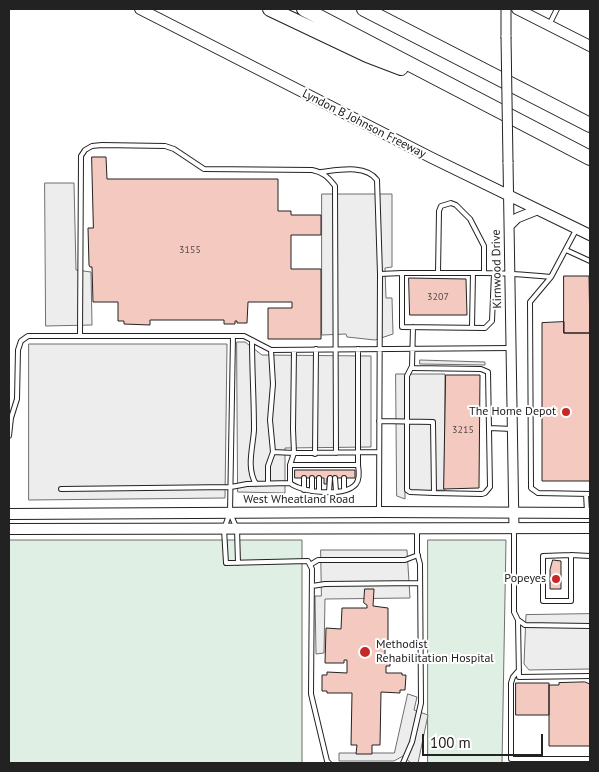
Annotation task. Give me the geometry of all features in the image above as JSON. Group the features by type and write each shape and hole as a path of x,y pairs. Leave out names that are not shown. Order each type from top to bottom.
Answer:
{"highway":[{"path":"270,9 367,55 470,96"},
{"path":"304,9 590,158"},
{"path":"364,9 590,125"},
{"path":"385,9 469,63"},
{"path":"528,92 590,116"}],"main road":[{"name":"Lyndon B Johnson Freeway","path":"140,9 508,196 590,235"},
{"path":"517,9 590,46"},
{"name":"West Wheatland Road","path":"9,514 589,513"},
{"path":"9,529 590,528"}],"street":[{"name":"Kirnwood Drive","path":"506,9 514,528"},
{"path":"509,226 517,218 537,210"}],"lane":[{"path":"549,25 557,9"},
{"path":"80,336 80,156 92,146 165,146 185,156 204,169 312,170 321,172 349,169 374,175 377,180 380,274 378,512"},
{"path":"321,172 335,186 336,453"},
{"path":"438,273 439,211 440,206 451,203 456,205 470,219 484,246 484,273"},
{"path":"577,228 551,277 530,302 531,488 538,493 588,494 589,513"},
{"path":"566,250 590,261"},
{"path":"472,327 473,273"},
{"path":"402,274 402,327 485,328 492,321 494,273"},
{"path":"380,274 509,273 551,277"},
{"path":"412,366 413,368 485,370 489,376 490,487 482,494 410,492 407,490 407,376 412,366 413,327"},
{"path":"9,436 9,419 17,399 18,350 21,341 28,336 244,336 271,350 511,348"},
{"path":"233,336 230,513 224,529 226,563 308,561 312,569 311,694 326,761 329,763"},
{"path":"252,340 254,430 251,467 252,478 256,484"},
{"path":"315,454 316,349"},
{"path":"61,489 231,488 256,484 290,483 304,490 336,492 344,490 357,483 359,479 358,349"},
{"path":"268,483 268,466 273,452 270,420 273,384 271,350"},
{"path":"290,483 290,465 294,453 294,350"},
{"path":"379,421 433,422 434,493"},
{"path":"490,428 512,429"},
{"path":"273,452 315,454 379,452"},
{"path":"290,465 344,467 358,464"},
{"path":"304,478 304,490"},
{"path":"312,478 312,491"},
{"path":"319,478 319,491"},
{"path":"329,492 330,478"},
{"path":"336,478 336,492"},
{"path":"344,478 344,490"},
{"path":"230,513 236,528 238,563"},
{"path":"514,528 514,612 518,620 519,677 590,676"},
{"path":"403,763 412,742 421,703 420,583 417,529"},
{"path":"310,565 318,560 405,560 418,555"},
{"path":"571,555 571,601 543,601 543,556 571,555 590,556"},
{"path":"312,586 420,583"},
{"path":"518,620 525,625 590,626"},
{"path":"519,670 511,683 511,760 590,759"}],"green space":[{"path":"9,540 302,540 302,763 9,763"},
{"path":"428,540 506,540 502,763 428,763"}],"shaded area":[{"path":"45,183 74,183 76,270 91,272 92,325 46,326"},
{"path":"322,194 392,194 392,267 385,268 386,298 392,298 393,334 375,340 347,337 346,334 322,335"},
{"path":"237,342 245,342 262,355 371,356 371,447 285,448 285,493 238,492"},
{"path":"29,344 227,344 225,498 29,500"},
{"path":"420,360 485,362 485,365 420,364"},
{"path":"396,374 445,374 445,490 405,491 405,499 397,496"},
{"path":"321,550 407,550 410,598 325,599 324,653 316,654 315,596 321,596"},
{"path":"590,614 590,669 529,670 524,664 526,615"},
{"path":"408,694 417,697 414,710 428,715 418,763 411,763 403,756 394,761 339,761 339,753 394,753"}],"building":[{"path":"92,157 106,157 107,179 278,179 278,211 291,211 291,215 321,215 321,235 291,235 291,269 321,269 321,339 268,339 268,308 292,308 292,302 248,302 247,323 237,323 235,321 235,324 224,324 224,320 150,320 150,325 124,324 124,321 118,321 118,302 93,302 88,228 93,228"},
{"path":"564,276 589,276 590,333 564,333"},
{"path":"409,278 466,279 467,315 410,315"},
{"name":"The Home Depot","path":"564,322 564,333 590,333 590,481 542,481 542,323"},
{"path":"446,375 480,375 479,488 444,489"},
{"path":"295,470 355,470 355,478 327,478 327,484 324,484 324,478 295,478"},
{"name":"Popeyes","path":"553,560 561,561 561,589 550,589 550,570"},
{"path":"365,589 374,589 373,606 388,608 388,644 385,644 385,659 390,659 390,666 386,666 386,673 402,673 402,675 406,675 405,690 400,690 400,693 381,692 380,745 372,745 372,754 356,754 357,745 351,745 352,693 327,693 327,691 322,691 322,675 327,675 327,672 347,673 347,660 344,660 344,663 325,663 326,628 341,629 342,608 367,608 367,605 364,603"},
{"path":"585,682 590,684 590,746 549,746 549,685"},
{"path":"516,683 549,683 549,715 516,715"}],"place":[{"name":"The Home Depot","path":"566,412"},
{"name":"Popeyes","path":"556,579"},
{"name":"Methodist Rehabilitation Hospital","path":"365,652"}]}
